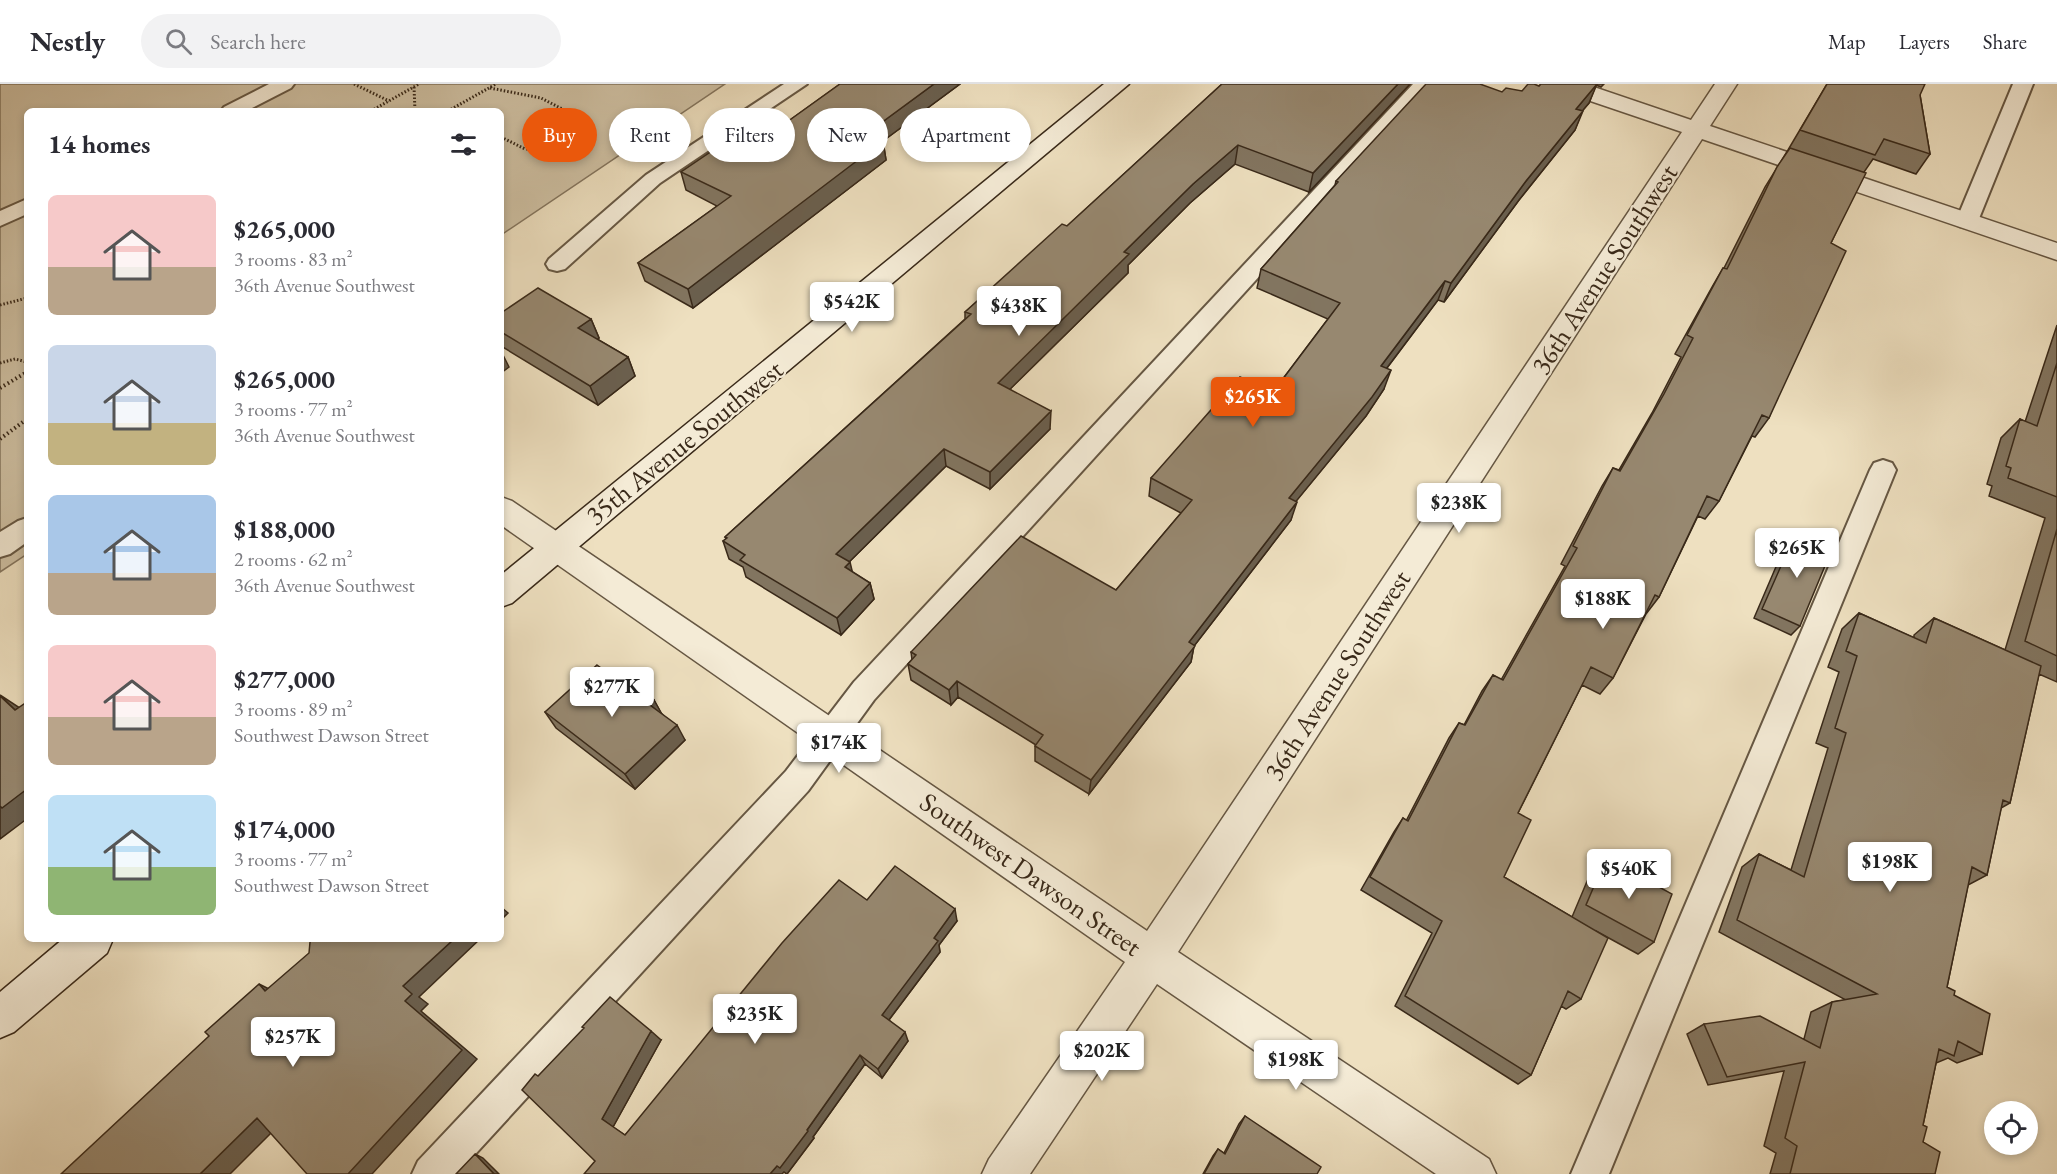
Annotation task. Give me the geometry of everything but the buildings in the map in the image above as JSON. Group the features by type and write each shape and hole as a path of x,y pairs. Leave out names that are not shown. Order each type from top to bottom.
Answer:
{"street":[{"name":"35th Avenue Southwest","path":"504,591 1118,84"},
{"path":"1563,84 2057,252"},
{"name":"36th Avenue Southwest","path":"1004,1174 1152,957 1726,84"},
{"name":"Southwest Dawson Street","path":"504,511 1152,957 1474,1174"},
{"path":"0,1018 89,942"}],"lane":[{"path":"237,108 284,84"},
{"path":"557,264 610,214 653,179 797,84"},
{"path":"431,1174 797,781 864,691 1424,84"},
{"path":"1967,221 2023,84"},
{"path":"0,219 24,207"},
{"path":"1590,1174 1882,470"},
{"path":"0,546 24,530"}],"path":[{"path":"354,84 389,101"},
{"path":"376,108 419,84"},
{"path":"453,108 496,84"},
{"path":"414,87 415,108"},
{"path":"490,88 541,98 560,108"},
{"path":"504,138 522,148"},
{"path":"0,305 24,299"},
{"path":"0,363 15,359 24,361"},
{"path":"0,388 24,374"},
{"path":"0,439 24,421"}],"shaded area":[{"path":"0,84 725,84 689,108 609,108 609,162 504,233 504,108 24,108 24,556 0,572"}]}
